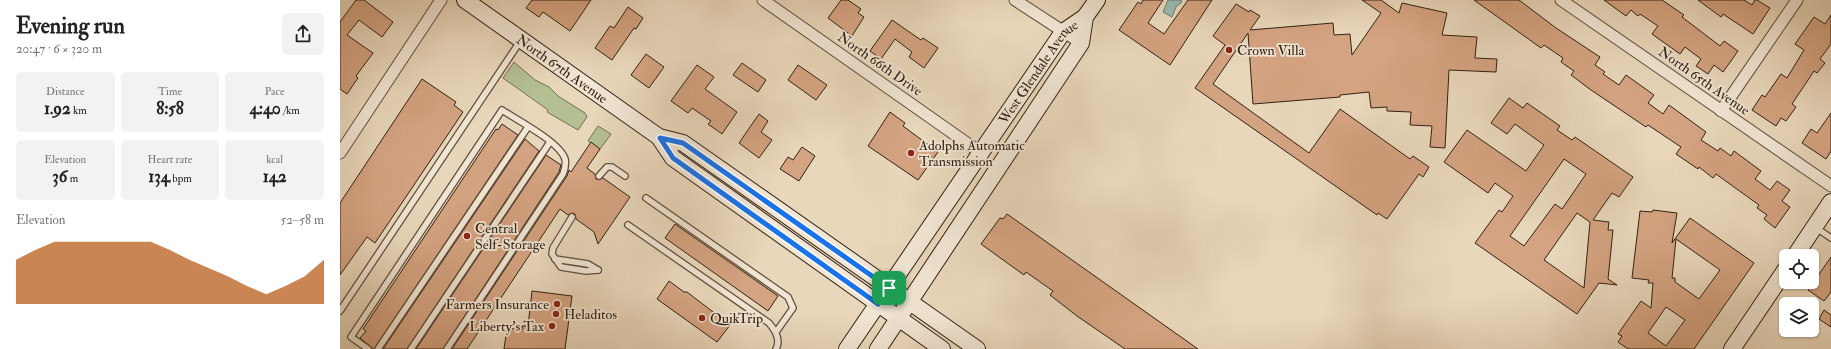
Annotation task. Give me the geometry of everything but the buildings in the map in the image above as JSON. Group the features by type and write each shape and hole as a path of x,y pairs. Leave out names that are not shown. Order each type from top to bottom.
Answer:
{"main road":[{"name":"North 67th Avenue","path":"465,0 660,138 673,158 942,349"},
{"name":"West Glendale Avenue","path":"847,349 1063,32 1085,17 1096,0"},
{"name":"West Glendale Avenue","path":"878,349 1081,43 1085,17"},
{"name":"North 67th Avenue","path":"660,138 683,143 977,349"},
{"path":"1800,249 1831,202"},
{"path":"1732,349 1779,279"}],"street":[{"path":"340,153 441,0"},
{"name":"North 66th Drive","path":"763,0 981,153"},
{"path":"1015,0 1081,43"},
{"name":"North 65th Avenue","path":"1561,0 1831,186"},
{"path":"1721,111 1797,0"}],"lane":[{"path":"340,311 521,40"},
{"path":"368,349 351,337 502,110 557,148 565,158 565,168 563,174 447,349"},
{"path":"378,349 528,127"},
{"path":"411,349 550,142"},
{"path":"599,176 607,167 612,167 625,176"},
{"path":"646,198 788,297 793,308 776,332"},
{"path":"572,217 553,248 552,254 561,267 586,271 598,270"},
{"path":"628,225 769,323 776,332 778,345 776,349"},
{"path":"1814,227 1831,238"}],"green space":[{"path":"514,62 535,80 549,87 558,96 585,113 587,117 578,130 547,112 548,110 503,78"},
{"path":"598,126 611,134 600,149 588,141"}],"water":[{"path":"1168,0 1181,0 1182,2 1176,7 1172,17 1163,12"}],"place":[{"name":"Crown Villa","path":"1229,50"},
{"name":"Adolphs Automatic Transmission","path":"911,153"},
{"name":"Central Self-Storage","path":"467,236"},
{"name":"Farmers Insurance","path":"557,304"},
{"name":"Heladitos","path":"556,314"},
{"name":"QuikTrip","path":"702,318"},
{"name":"Liberty's Tax","path":"552,326"}],"route":[{"path":"660,138 683,143 889,288 878,304 673,158 660,138"}]}
